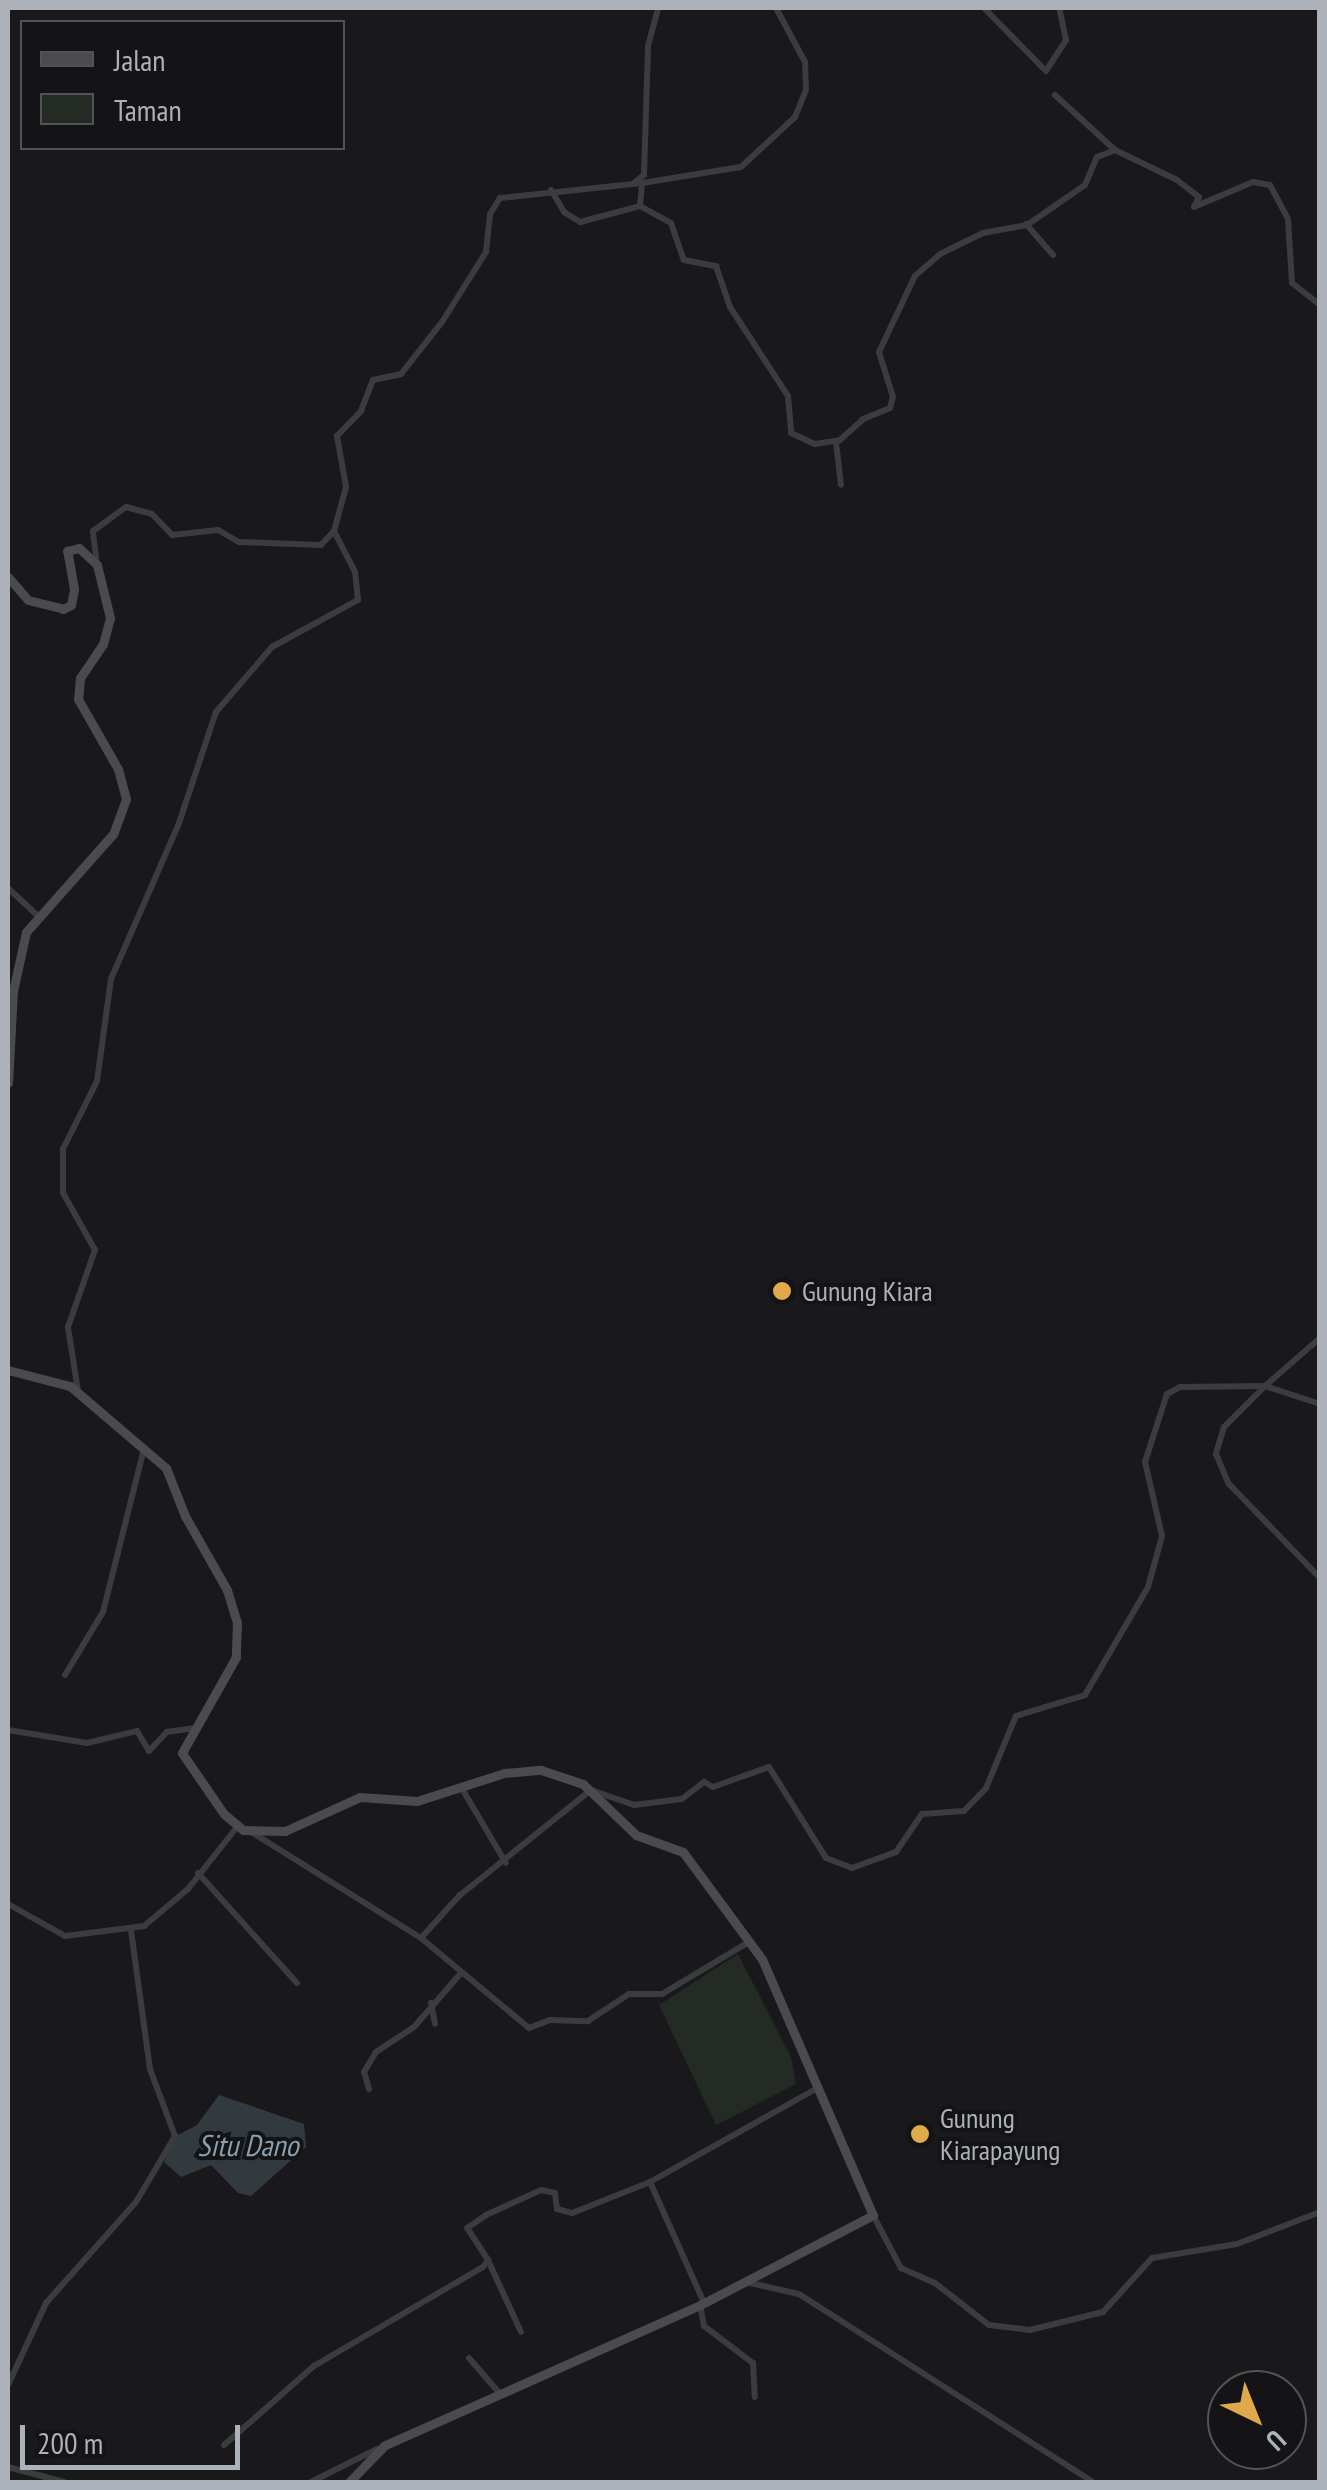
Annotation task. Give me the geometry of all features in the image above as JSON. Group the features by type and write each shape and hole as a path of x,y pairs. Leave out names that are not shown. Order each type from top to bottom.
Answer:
{"street":[{"path":"614,186 644,174 648,46 658,8"},
{"path":"8,1083 14,988 26,932 113,834 126,804 123,780 78,699 80,678 103,644 110,618 93,531 126,507 147,510 179,536 218,530 239,542 320,545 334,531 346,487 337,436 361,410 373,380 401,374 442,322 486,252 493,206 516,193 642,184 741,167 795,118 806,90 805,62 776,8"},
{"path":"984,8 1046,71 1066,40 1059,8"},
{"path":"1056,95 1115,150 1177,180 1198,197 1194,207 1253,182 1270,185 1288,219 1292,283 1320,305"},
{"path":"551,190 564,212 580,222 640,206 671,223 684,260 716,266 730,307 788,396 792,435 811,443 836,442 863,419 890,408 893,397 878,355 910,282 948,250 1025,223 1085,185 1097,157 1115,150"},
{"path":"640,206 642,184"},
{"path":"1025,223 1053,255"},
{"path":"836,442 841,485"},
{"path":"78,1392 68,1327 95,1250 63,1194 63,1149 97,1081 111,979 178,826 216,712 272,647 358,600 355,572 334,531"},
{"path":"8,577 28,600 63,609 71,604 74,589 67,551 79,548 97,564"},
{"path":"8,888 38,916"},
{"path":"1320,1338 1265,1386 1221,1432 1218,1467 1320,1578"},
{"path":"8,1370 78,1392 168,1471 237,1622 231,1669 184,1746 187,1766 238,1827 253,1832 420,1938 529,2028 550,2020 587,2021 629,1994 662,1994 749,1942"},
{"path":"253,1832 294,1828 365,1796 417,1801 524,1770 556,1773 634,1805 682,1799 704,1782 712,1787 769,1767 829,1861 852,1868 884,1860 920,1816 959,1813 978,1800 1018,1713 1068,1704 1092,1687 1160,1561 1162,1533 1144,1468 1166,1394 1180,1387 1265,1386 1320,1404"},
{"path":"64,1674 103,1612 144,1448"},
{"path":"8,1730 87,1744 137,1731 149,1751 167,1732 198,1728"},
{"path":"461,1787 506,1863"},
{"path":"420,1938 459,1896 506,1863 591,1790"},
{"path":"591,1790 636,1835 684,1852 776,1981 814,2090 900,2268 932,2281 989,2325 1030,2330 1103,2312 1152,2258 1237,2244 1320,2212"},
{"path":"8,1904 65,1936 131,1930 158,1918 238,1827"},
{"path":"198,1873 297,1983"},
{"path":"8,2386 46,2303 136,2202 175,2136 150,2069 131,1930"},
{"path":"369,2088 364,2072 376,2052 414,2027 430,2002 460,1974"},
{"path":"430,2002 435,2024"},
{"path":"521,2332 488,2260 467,2228 506,2203 541,2190 555,2193 557,2209 568,2214 650,2182 814,2090"},
{"path":"650,2182 702,2304 704,2326 755,2366 755,2397"},
{"path":"311,2482 471,2403 502,2396 702,2304 873,2215"},
{"path":"224,2445 314,2366 488,2260"},
{"path":"744,2282 799,2294 1092,2482"},
{"path":"469,2358 502,2396"},
{"path":"349,2482 384,2446"},
{"path":"8,2467 64,2482"}],"green space":[{"path":"738,1954 791,2057 796,2084 716,2125 659,2005"}],"water":[{"name":"Situ Dano","path":"219,2095 304,2124 306,2147 251,2196 238,2193 211,2165 181,2177 164,2162 176,2136 197,2125"}],"place":[{"name":"Gunung Kiara","path":"782,1291"},
{"name":"Gunung Kiarapayung","path":"920,2134"}]}
